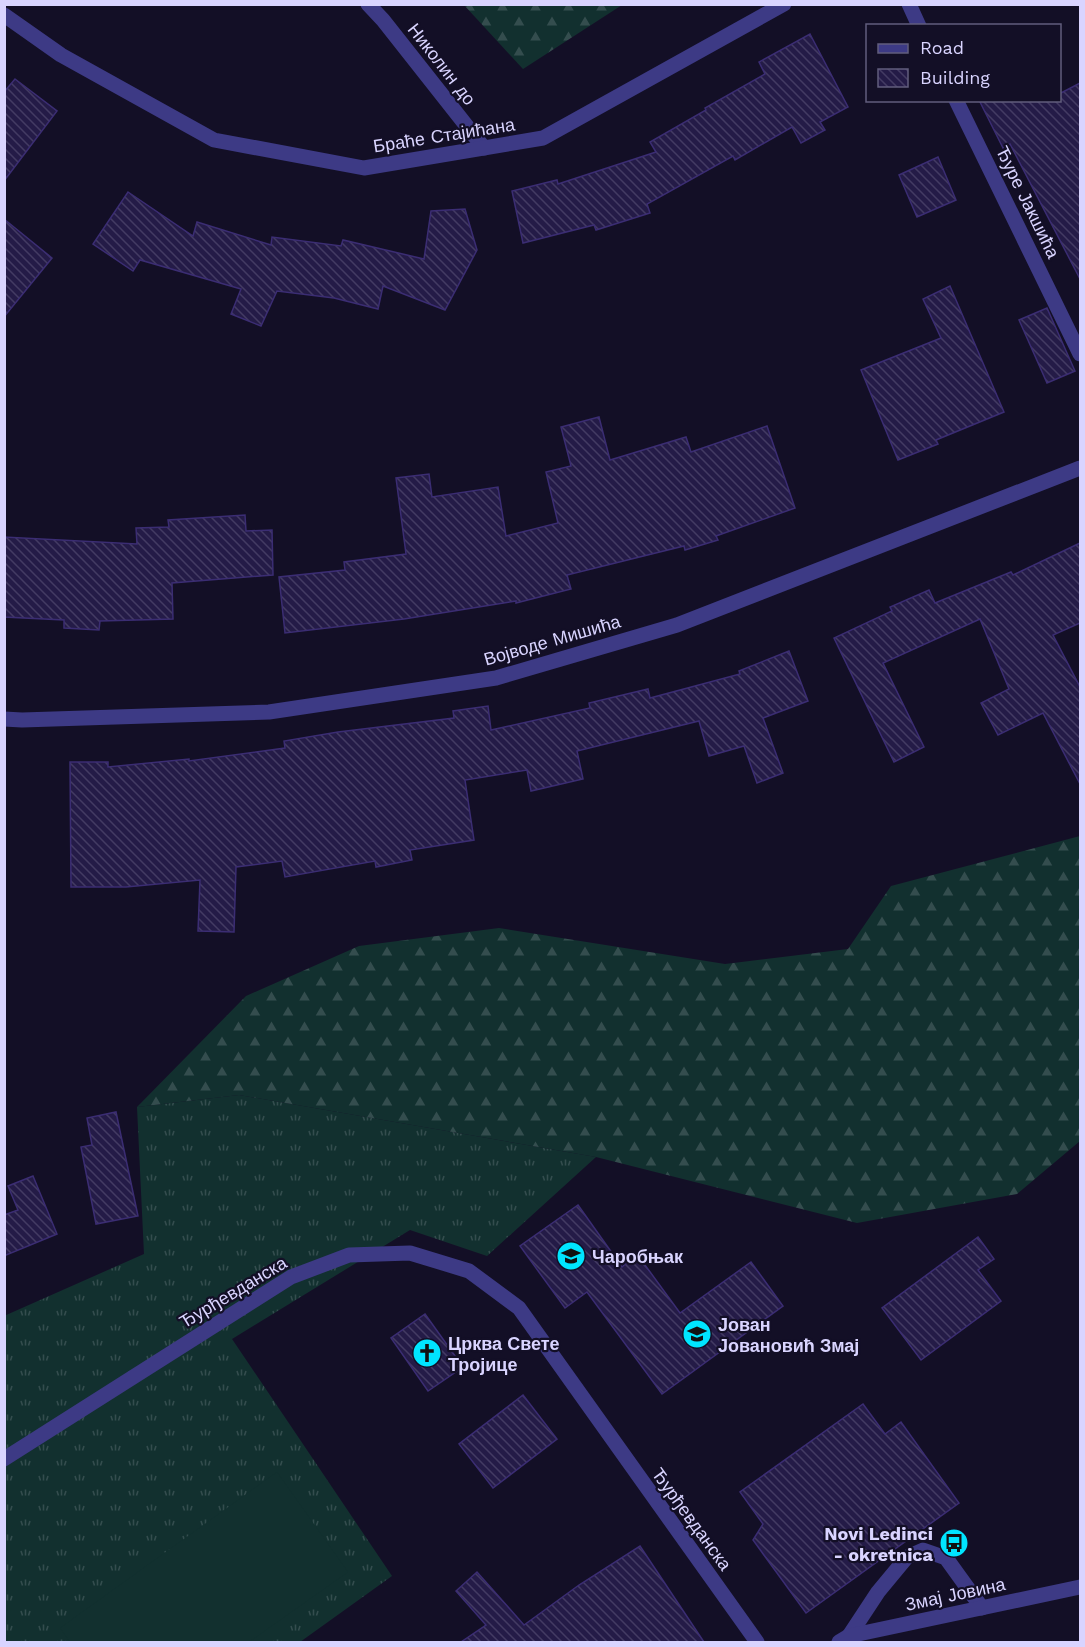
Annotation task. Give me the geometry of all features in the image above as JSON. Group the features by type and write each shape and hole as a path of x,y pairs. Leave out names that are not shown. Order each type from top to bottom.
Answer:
{"street":[{"name":"Николин до","path":"368,4 484,148"},
{"name":"Браће Стајићана","path":"4,15 61,55 214,140 364,168 543,138 784,4"},
{"path":"909,4 918,24"},
{"name":"Ђуре Јакшића","path":"957,102 1080,354"},
{"name":"Војводе Мишића","path":"4,719 269,712 496,678 677,625 1080,468"},
{"name":"Ђурђевданска","path":"4,1459 291,1277 349,1255 410,1253 470,1271 519,1308 757,1642"},
{"path":"844,1639 907,1557 923,1550 946,1558 982,1608"},
{"name":"Змај Јовина","path":"844,1639 1080,1587"}],"green space":[{"path":"464,5 622,5 523,69"},
{"path":"1080,836 1080,1141 1017,1194 857,1223 596,1157 239,1095 137,1107 246,996 359,946 499,928 725,964 848,949 891,886"},
{"path":"239,1095 596,1157 487,1256 410,1230 232,1339 392,1576 300,1642 5,1642 4,1316 144,1254 137,1107"},
{"path":"277,1472 348,1572 249,1642 70,1642 60,1628"}],"building":[{"path":"810,34 848,107 820,122 825,130 801,143 792,127 735,160 733,156 647,204 650,213 596,230 594,225 523,243 512,191 557,180 558,184 656,152 650,142 765,74 759,62"},
{"path":"15,79 57,111 4,181 4,92"},
{"path":"1080,83 1080,279 1010,144 1003,148 980,102 1061,102 1061,93"},
{"path":"938,157 956,200 917,217 899,175"},
{"path":"128,192 193,236 197,222 271,245 272,237 341,246 343,240 424,259 431,211 465,209 477,250 445,310 383,286 378,309 334,298 277,291 261,326 231,314 241,289 140,260 133,271 93,244"},
{"path":"4,219 52,258 4,317"},
{"path":"950,286 1004,412 936,440 938,444 898,460 861,370 941,338 923,299"},
{"path":"1047,308 1075,371 1047,383 1019,320"},
{"path":"599,417 610,460 686,437 691,452 767,426 795,508 716,536 718,540 685,550 684,546 567,575 571,589 516,603 516,601 404,619 285,633 279,577 345,570 344,562 406,554 396,478 429,474 432,497 498,487 506,536 558,523 546,472 571,466 561,427"},
{"path":"245,515 246,531 272,530 273,575 172,583 173,619 100,621 99,630 64,628 64,620 4,617 4,537 137,544 136,528 169,527 168,520"},
{"path":"1080,543 1080,623 1053,635 1080,687 1080,784 1043,713 998,735 981,703 1009,689 980,619 883,663 924,747 894,762 834,638 892,611 890,607 929,590 935,603 1011,572 1013,575"},
{"path":"789,651 808,701 763,718 783,773 757,783 744,746 709,756 699,721 577,751 583,779 531,791 527,770 465,780 474,840 410,850 412,860 376,867 375,861 285,877 282,861 236,867 234,932 198,931 200,880 126,887 71,887 70,762 108,762 108,767 189,759 189,761 285,748 284,741 338,732 454,718 453,711 488,706 491,730 590,708 589,703 648,689 650,698 740,674 739,671"},
{"path":"116,1112 138,1216 96,1224 81,1147 92,1145 87,1118"},
{"path":"33,1176 57,1234 4,1256 4,1215 18,1210 8,1186"},
{"path":"578,1205 622,1267 637,1254 680,1313 751,1262 783,1306 662,1394 587,1292 565,1308 520,1246"},
{"path":"978,1237 994,1259 978,1270 1001,1301 921,1360 882,1308"},
{"name":"Црква Свете Тројице","path":"425,1314 463,1367 428,1391 391,1338"},
{"path":"523,1395 557,1439 493,1488 459,1444"},
{"path":"863,1404 885,1434 901,1422 959,1503 806,1613 753,1540 763,1524 740,1492"},
{"path":"640,1546 704,1642 461,1642 486,1625 456,1591 477,1572 524,1625 579,1585"}],"place":[{"name":"Чаробњак","path":"571,1256"},
{"name":"Јован Јовановић Змај","path":"697,1334"},
{"name":"Црква Свете Тројице","path":"427,1353"},
{"name":"Novi Ledinci - okretnica","path":"954,1543"}]}
